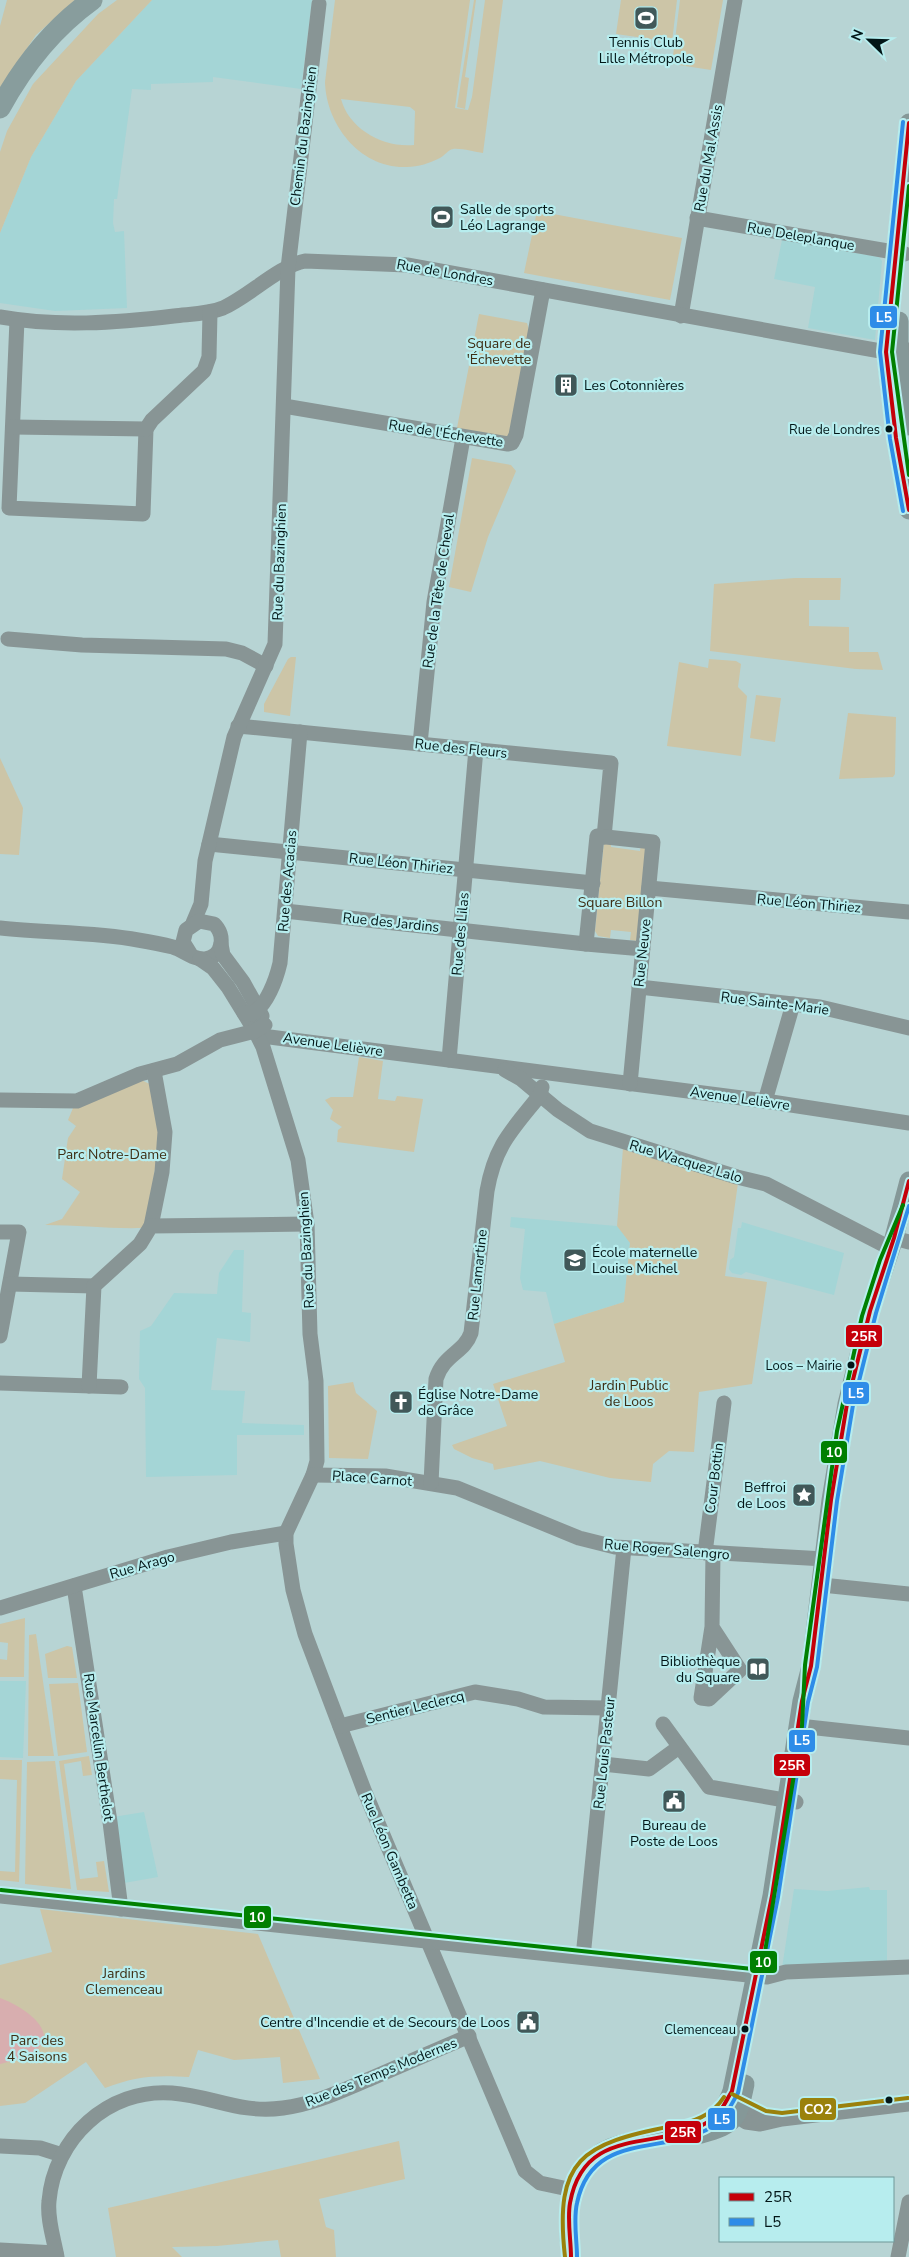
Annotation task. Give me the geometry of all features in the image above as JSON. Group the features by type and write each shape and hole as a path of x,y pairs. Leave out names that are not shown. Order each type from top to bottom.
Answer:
{"highway":[{"path":"0,108 14,82 44,44 92,0"}],"main road":[{"path":"909,123 901,254 897,446 909,510"},
{"path":"901,254 909,208"},
{"path":"898,351 909,449"},
{"path":"898,1243 909,1181"},
{"path":"571,2257 572,2190 582,2169 602,2157 724,2128 733,2107 761,1976 791,1802 803,1726 803,1694 811,1666 832,1492 847,1404 870,1311 898,1243 909,1207"},
{"path":"582,2257 585,2192 602,2157"}],"street":[{"name":"Rue du Mal Assis","path":"681,316 734,0"},
{"name":"Chemin du Bazinghien","path":"288,268 319,4"},
{"name":"Rue Deleplanque","path":"697,218 901,254"},
{"name":"Rue de Londres","path":"0,317 61,323 145,320 210,312 246,296 288,268 305,261 399,263 681,316 898,351"},
{"name":"Rue du Bazinghien","path":"189,927 201,904 204,867 238,726 275,644 288,268"},
{"name":"Rue de l'Échevette","path":"284,406 505,445 515,440 543,290"},
{"path":"17,320 10,508 143,514 146,429 152,420 204,371 209,357 210,312"},
{"path":"12,427 146,429"},
{"name":"Rue de la Tête de Cheval","path":"420,744 434,602 463,438"},
{"path":"8,639 82,646 226,649 242,653 266,666"},
{"name":"Rue des Fleurs","path":"238,726 611,764 604,837"},
{"name":"Rue des Acacias","path":"251,1011 278,970 285,911 300,732"},
{"name":"Rue des Lilas","path":"449,1060 476,749"},
{"path":"604,837 597,836 586,944 642,949"},
{"name":"Rue Neuve","path":"604,837 653,842 630,1084"},
{"name":"Rue du Bazinghien","path":"209,844 209,880 213,917 216,926"},
{"name":"Rue Léon Thiriez","path":"209,844 593,882"},
{"name":"Rue Léon Thiriez","path":"649,888 909,912"},
{"name":"Rue des Jardins","path":"285,911 586,944"},
{"path":"0,928 136,940 172,947 196,957 212,956 221,944 221,934 216,926 205,921 189,927 175,938 136,940"},
{"path":"189,927 183,942 196,957"},
{"name":"Rue du Bazinghien","path":"221,944 223,955 243,982 251,1011"},
{"name":"Rue du Bazinghien","path":"196,957 213,968 251,1011 265,1031 263,1047 294,1147 302,1180 307,1224 310,1334 316,1381 317,1461 313,1475"},
{"name":"Rue Sainte-Marie","path":"639,988 793,1004 846,1012 909,1028"},
{"path":"765,1102 793,1004"},
{"path":"0,1100 77,1101 140,1074 177,1064 220,1040 265,1031"},
{"name":"Avenue Lelièvre","path":"265,1031 449,1060 571,1075 909,1123"},
{"name":"Rue Wacquez Lalo","path":"487,1065 509,1072 582,1126 598,1134 772,1186 898,1243"},
{"path":"10,1284 94,1286 140,1244 151,1226 165,1141 165,1126 154,1071"},
{"path":"535,1071 542,1079 545,1099"},
{"path":"545,1099 554,1082 571,1075"},
{"name":"Rue Lamartine","path":"431,1483 436,1379 443,1363 468,1342 471,1333 491,1169 504,1138 545,1099"},
{"path":"151,1226 307,1224"},
{"path":"0,1232 19,1232 0,1336"},
{"path":"89,1386 94,1286"},
{"path":"0,1383 121,1387"},
{"name":"Cour Bottin","path":"712,1627 709,1553 724,1403"},
{"path":"286,1533 313,1475"},
{"name":"Place Carnot","path":"313,1475 385,1476 431,1483"},
{"name":"Rue Roger Salengro","path":"431,1483 474,1493 579,1538 624,1548 825,1559"},
{"name":"Rue Arago","path":"0,1608 168,1557 231,1542 286,1533"},
{"name":"Rue Léon Gambetta","path":"286,1533 286,1544 299,1612 340,1726 364,1790 525,2171 540,2183 572,2190"},
{"name":"Rue Louis Pasteur","path":"583,1957 624,1548"},
{"path":"822,1585 909,1594"},
{"name":"Rue Marcellin Berthelot","path":"74,1586 109,1814 121,1909"},
{"name":"Sentier Leclercq","path":"340,1726 471,1693 518,1699 549,1707 608,1708"},
{"path":"663,1724 709,1788 791,1802"},
{"path":"803,1726 909,1738"},
{"path":"603,1764 649,1769 679,1747"},
{"path":"0,1896 761,1976 786,1972 909,1967"},
{"name":"Rue des Temps Modernes","path":"57,2255 49,2203 53,2179 62,2156 72,2140 88,2121 106,2109 134,2096 172,2093 245,2109 271,2110 294,2106 331,2096 469,2036"},
{"path":"733,2107 764,2117 782,2120 909,2104"},
{"path":"0,2146 35,2147 62,2156"},
{"path":"898,2257 909,2202"},
{"path":"0,2250 57,2255"}],"shaded area":[{"path":"152,0 312,0 301,89 213,77 213,82 151,84 151,90 132,89 117,199 114,199 113,223 115,232 124,231 127,308 55,311 0,303 0,233 31,157 76,81"},
{"path":"782,240 879,257 882,261 875,340 808,328 815,287 774,279"},
{"name":"École maternelle Louise Michel","path":"511,1217 617,1226 630,1242 624,1302 554,1324 546,1292 523,1290 520,1278 525,1229 510,1227"},
{"path":"742,1222 844,1253 834,1295 746,1272 741,1275 732,1273 729,1269 730,1260 734,1257 738,1228 741,1228"},
{"path":"234,1250 244,1250 242,1312 251,1313 250,1342 217,1338 211,1390 245,1391 242,1423 304,1425 304,1435 237,1435 237,1475 146,1477 145,1388 139,1379 140,1331 151,1326 174,1293 217,1294 219,1273"},
{"path":"0,1681 26,1681 23,1758 0,1757"},
{"path":"144,1812 158,1877 124,1883 113,1817"},
{"path":"869,1887 870,1890 887,1890 887,1961 782,1968 794,1889 827,1891"},
{"path":"0,1998 27,2012 41,2027 44,2036 42,2044 34,2052 18,2060 0,2064"}],"green space":[{"path":"7,0 75,0 36,35 0,88 0,26"},
{"path":"117,0 152,0 76,81 31,157 0,233 0,152 7,131 33,84 98,14"},
{"path":"335,0 470,0 455,108 468,110 472,97 485,0 503,0 483,153 453,149 436,160 411,167 390,166 374,160 361,152 339,128 327,98 325,82","holes":["341,99 410,107 415,111 414,145 402,145 379,140 359,128 345,110"]},
{"path":"474,0 476,0 465,77 469,78 465,109 457,107"},
{"name":"Tennis Club Lille Métropole","path":"621,0 677,0 672,42 616,34"},
{"path":"680,0 723,0 711,70 672,64"},
{"path":"537,211 682,238 670,300 524,273"},
{"name":"Square de 'Échevette","path":"479,314 527,323 530,334 511,433 506,438 456,433"},
{"path":"472,458 511,465 516,471 488,537 471,592 449,587"},
{"path":"795,578 841,578 840,600 809,600 809,626 849,627 849,652 878,652 883,670 856,669 710,651 714,584"},
{"path":"296,657 290,716 264,712 264,704 288,659"},
{"path":"709,659 736,661 741,664 738,687 747,696 741,756 667,746 679,662 708,668"},
{"path":"756,695 781,698 775,742 750,738"},
{"path":"848,713 896,717 895,774 893,777 839,779"},
{"path":"0,758 23,808 19,855 0,854"},
{"name":"Square Billon","path":"611,840 611,847 640,851 641,843 647,848 637,941 630,940 631,932 611,930 610,938 598,936 595,931 604,842"},
{"path":"359,1057 383,1061 378,1099 395,1101 397,1096 423,1099 414,1152 337,1142 338,1130 342,1127 330,1119 333,1110 325,1100 331,1097 353,1097"},
{"name":"Parc Notre-Dame","path":"141,1080 152,1085 159,1139 150,1205 143,1228 45,1225 62,1219 80,1192 62,1179 68,1138 76,1126 68,1120 73,1108"},
{"name":"Jardin Public de Loos","path":"623,1148 738,1183 725,1276 767,1282 752,1384 699,1392 694,1452 669,1451 653,1464 651,1482 610,1478 540,1461 494,1470 493,1464 472,1458 454,1449 452,1445 507,1426 493,1384 565,1362 554,1324 624,1302 630,1243 617,1226"},
{"path":"353,1382 356,1393 377,1411 368,1459 329,1458 328,1386"},
{"path":"25,1618 24,1677 0,1677 0,1659 7,1660 8,1643 0,1642 0,1624"},
{"path":"36,1634 54,1756 28,1756 29,1635"},
{"path":"67,1646 72,1647 77,1678 48,1678 45,1654"},
{"path":"78,1683 87,1752 58,1756 49,1684"},
{"path":"89,1756 92,1775 83,1776 81,1761 64,1764 80,1879 98,1877 96,1862 104,1861 109,1892 77,1890 59,1761"},
{"path":"0,1760 22,1760 19,1882 0,1880 0,1871 15,1872 17,1780 0,1779"},
{"path":"55,1761 71,1889 25,1884 27,1762"},
{"name":"Jardins Clemenceau","path":"40,1909 258,1934 320,2079 283,2083 280,2057 234,2060 198,2050 189,2077 146,2077 105,2088 86,2062 25,2103 0,2106 0,1965 52,1952"},
{"path":"399,2141 405,2179 319,2199 326,2227 334,2230 336,2257 281,2257 278,2240 217,2246 172,2247 182,2257 116,2257 108,2208"}],"transit line":[{"name":"L5","path":"903,122 880,352 890,439 903,511"},
{"name":"25R","path":"909,123 886,352 896,438 909,510"},
{"name":"10","path":"909,186 892,352 909,475"},
{"name":"25R","path":"571,2257 570,2203 579,2177 592,2159 610,2149 630,2143 675,2135 696,2128 718,2114 732,2091 772,1896 802,1701 811,1666 831,1500 847,1404 870,1311 894,1238 909,1181"},
{"name":"10","path":"1,1890 762,1970 802,1726 805,1665 837,1431 862,1316 880,1260 903,1205"},
{"name":"L5","path":"577,2257 575,2223 577,2203 586,2179 599,2163 617,2153 700,2133 722,2119 738,2093 778,1897 808,1702 817,1667 837,1501 853,1405 876,1313 909,1206"},
{"name":"CO2","path":"732,2094 766,2111 782,2113 908,2098"},
{"name":"CO2","path":"565,2257 564,2197 570,2177 581,2161 596,2149 616,2140 701,2117 714,2109 724,2097"}],"place":[{"name":"Tennis Club Lille Métropole","path":"646,18"},
{"name":"Salle de sports Léo Lagrange","path":"442,217"},
{"name":"Les Cotonnières","path":"566,385"},
{"name":"Rue de Londres","path":"889,429"},
{"name":"École maternelle Louise Michel","path":"575,1260"},
{"name":"Loos – Mairie","path":"851,1365"},
{"name":"Église Notre-Dame de Grâce","path":"401,1402"},
{"name":"Beffroi de Loos","path":"804,1495"},
{"name":"Bibliothèque du Square","path":"758,1669"},
{"name":"Bureau de Poste de Loos","path":"674,1801"},
{"name":"Centre d'Incendie et de Secours de Loos","path":"528,2022"},
{"name":"Clemenceau","path":"745,2029"}],"park label":[{"name":"Parc des 4 Saisons","path":"37,2048"}]}
